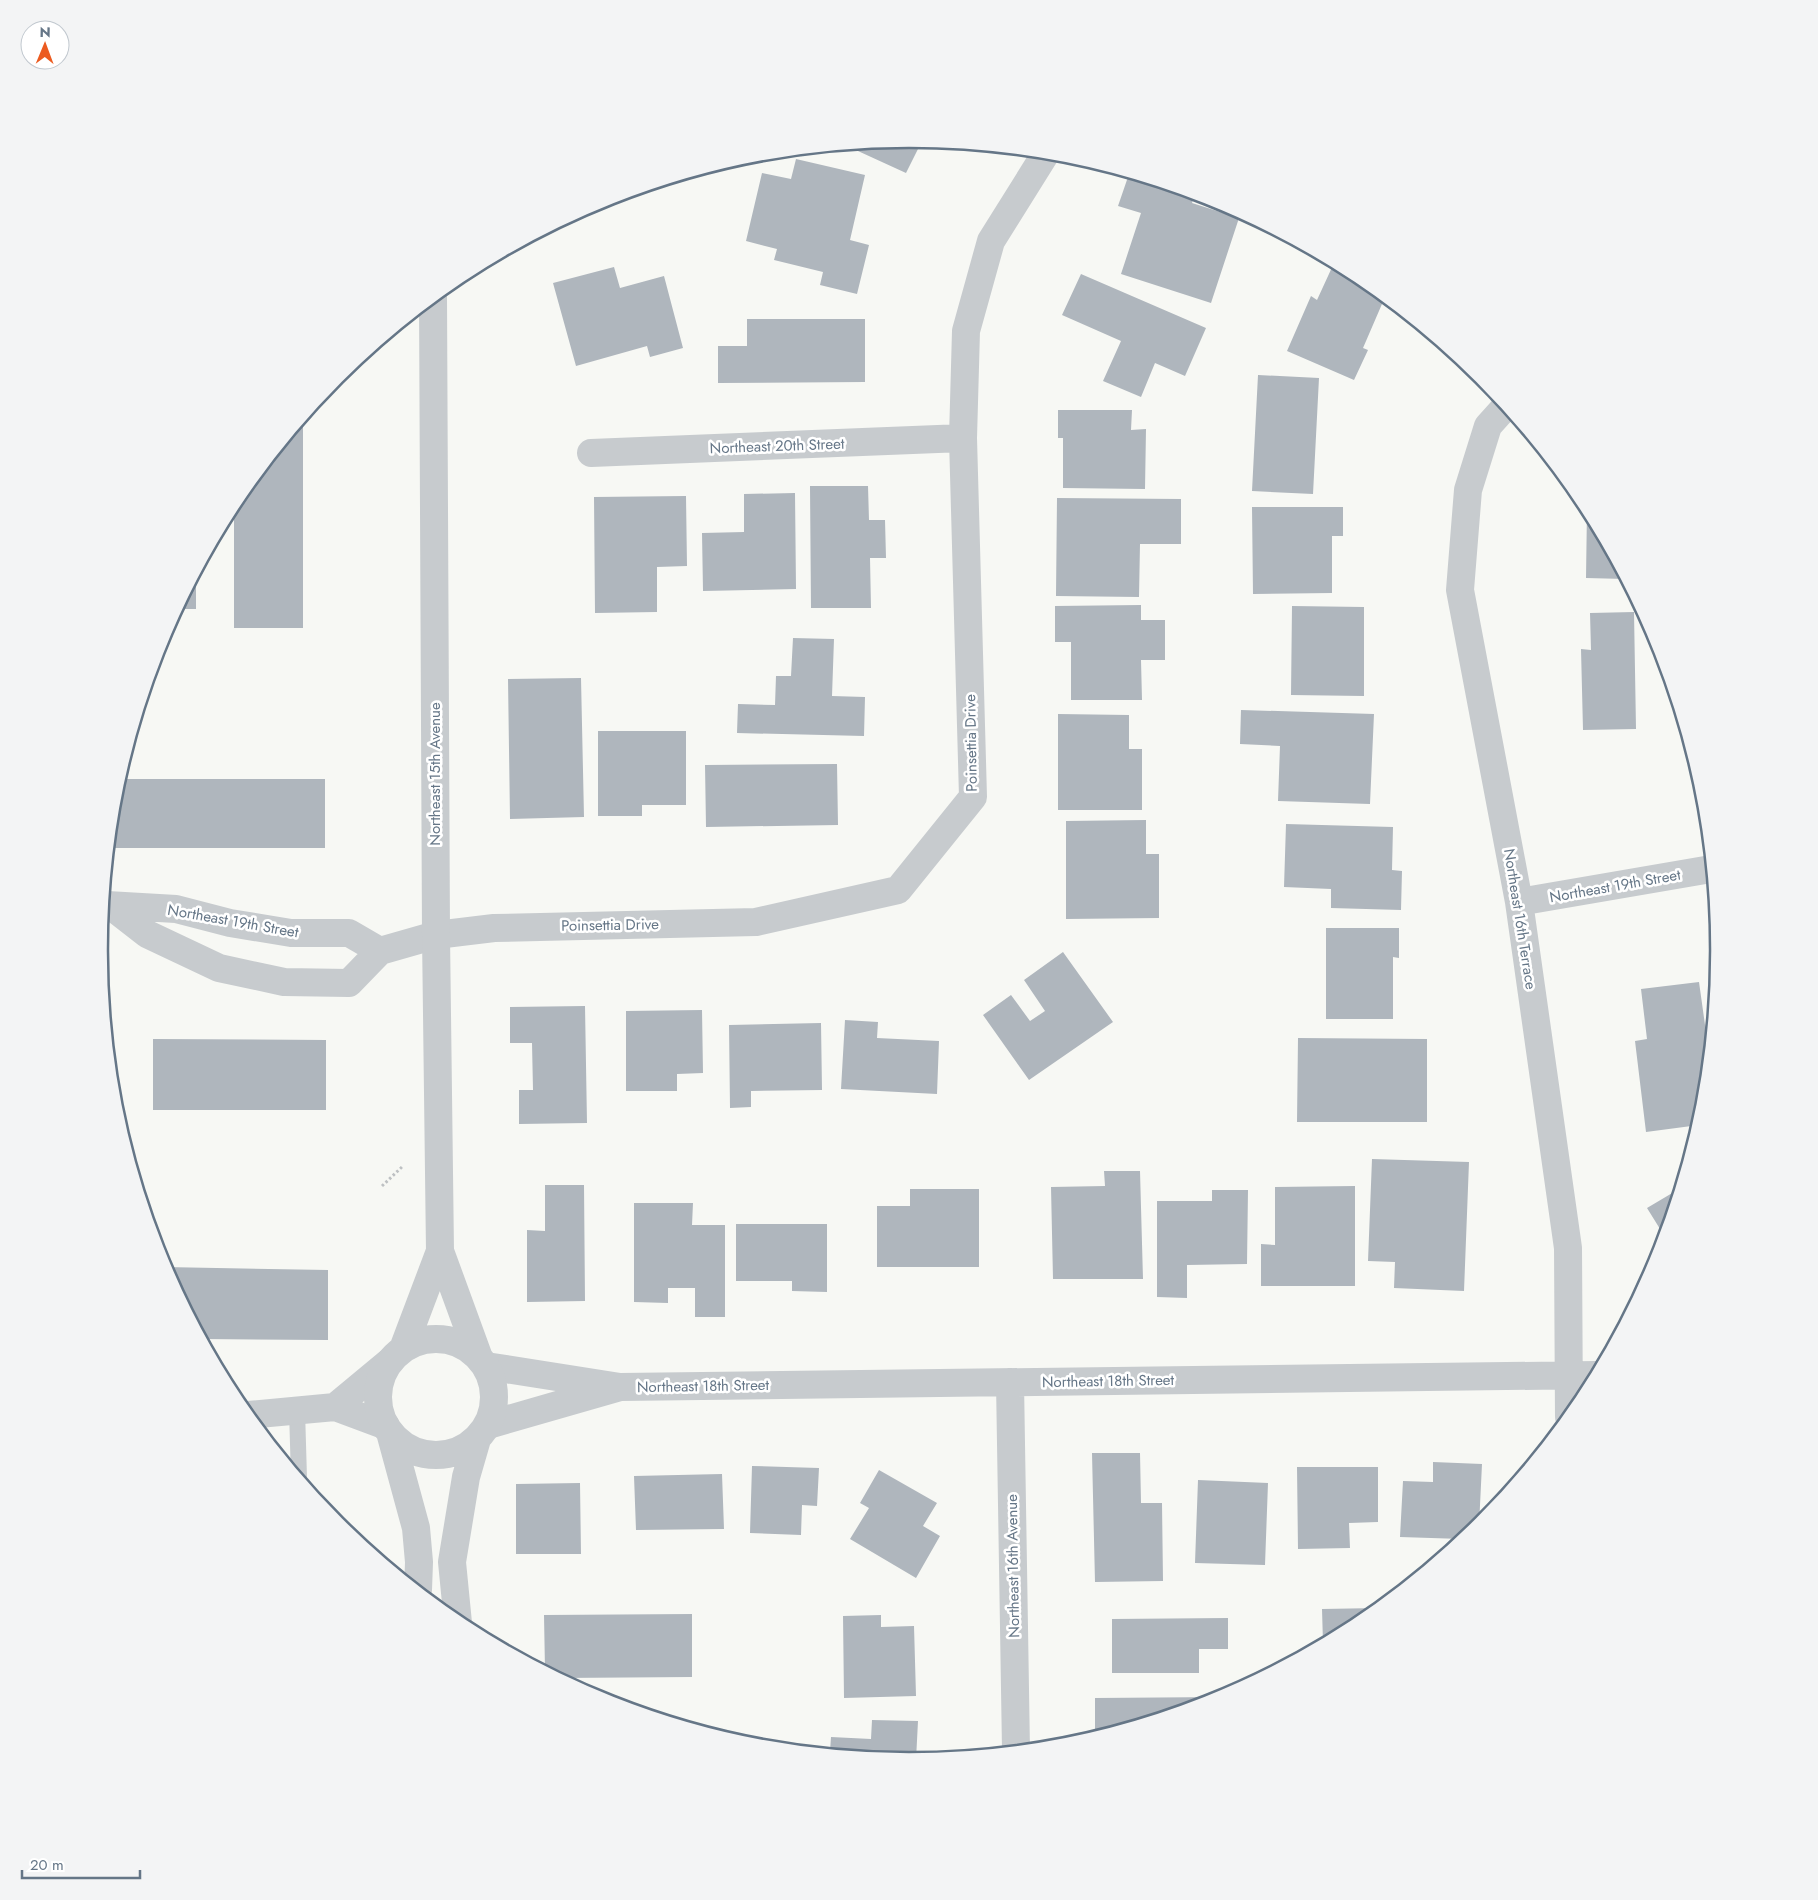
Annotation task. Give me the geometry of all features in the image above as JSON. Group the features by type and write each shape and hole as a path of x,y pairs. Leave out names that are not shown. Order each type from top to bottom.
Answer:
{"street":[{"name":"Poinsettia Drive","path":"436,935 494,928 756,922 898,890 973,797 963,438 966,331 991,242 1042,160"},
{"name":"Northeast 15th Avenue","path":"433,306 436,935 440,1252 482,1361"},
{"name":"Northeast 16th Terrace","path":"1502,411 1488,426 1468,490 1460,590 1519,902 1568,1248 1569,1404"},
{"name":"Northeast 20th Street","path":"591,454 963,438"},
{"name":"Northeast 19th Street","path":"1519,902 1706,870"},
{"name":"Northeast 19th Street","path":"109,905 176,909 230,923 291,933 349,933 380,952"},
{"name":"Northeast 19th Street","path":"109,906 146,934 219,968 284,982 349,984 380,952 436,935"},
{"name":"Northeast 15th Avenue","path":"395,1356 440,1252"},
{"path":"335,1407 395,1356 421,1340 442,1339 461,1344 482,1361 494,1385 494,1406 466,1477 452,1562 457,1611"},
{"path":"395,1356 377,1387 379,1413 389,1431 416,1528 419,1562 418,1584"},
{"name":"Northeast 18th Street","path":"482,1361 620,1387 1588,1375"},
{"name":"Northeast 16th Avenue","path":"1010,1382 1016,1745"},
{"name":"Northeast 18th Street","path":"483,1432 620,1387"},
{"path":"256,1414 335,1407 389,1431 406,1448 424,1455 444,1456 462,1450 483,1432"}],"lane":[{"path":"297,1410 300,1470"}],"building":[{"path":"918,148 906,173 856,150"},
{"path":"796,159 865,175 850,240 869,245 857,294 820,285 823,272 774,260 777,249 746,241 762,173 791,179"},
{"path":"1127,179 1167,191 1193,201 1192,203 1238,220 1211,303 1121,274 1141,213 1118,206"},
{"path":"614,267 620,288 664,276 683,348 650,357 647,346 576,366 553,283"},
{"path":"1331,269 1382,304 1363,348 1368,350 1354,380 1287,351 1311,296 1317,300"},
{"path":"1081,274 1206,328 1185,376 1155,363 1141,397 1103,381 1121,341 1062,315"},
{"path":"747,319 865,319 865,382 718,383 718,346 747,346"},
{"path":"1258,375 1319,378 1313,494 1252,491"},
{"path":"1058,410 1132,410 1131,430 1146,429 1145,489 1063,488 1063,438 1058,438"},
{"path":"303,426 303,628 234,628 234,519 273,462"},
{"path":"810,486 868,486 869,520 885,520 886,558 870,558 871,608 811,608"},
{"path":"795,493 796,589 703,591 702,533 744,532 744,494"},
{"path":"686,496 687,566 657,567 657,612 595,613 594,497"},
{"path":"1057,498 1181,499 1181,544 1140,544 1139,597 1056,596"},
{"path":"1252,507 1343,507 1343,536 1332,536 1332,593 1253,594"},
{"path":"1587,524 1619,579 1586,578"},
{"path":"196,585 196,609 184,609"},
{"path":"1141,605 1141,620 1165,620 1165,660 1141,660 1142,700 1071,700 1071,642 1055,642 1055,606"},
{"path":"1292,606 1364,607 1364,696 1291,695"},
{"path":"1634,612 1636,729 1583,730 1581,649 1591,650 1590,613"},
{"path":"793,638 834,639 832,696 865,697 864,736 737,733 738,704 775,705 776,676 791,676"},
{"path":"581,678 584,817 510,819 508,679"},
{"path":"1241,710 1374,714 1370,804 1278,801 1280,746 1240,744"},
{"path":"1058,714 1129,715 1129,749 1142,749 1142,810 1058,810"},
{"path":"598,731 686,731 686,805 642,805 642,816 598,816"},
{"path":"837,764 838,825 706,827 705,765"},
{"path":"127,779 325,779 325,848 114,848"},
{"path":"1146,820 1146,854 1159,854 1159,918 1066,919 1066,821"},
{"path":"1286,824 1393,827 1392,870 1402,871 1401,910 1331,908 1331,889 1284,887"},
{"path":"1326,928 1399,928 1399,958 1393,957 1393,1019 1326,1019"},
{"path":"1063,952 1113,1022 1029,1080 983,1015 1011,995 1030,1021 1045,1011 1024,980"},
{"path":"1699,982 1706,1032 1704,1055 1690,1126 1646,1132 1635,1041 1647,1039 1641,989"},
{"path":"585,1006 587,1123 519,1124 519,1090 533,1090 532,1043 510,1043 510,1007"},
{"path":"702,1010 703,1073 677,1074 677,1091 626,1091 626,1011"},
{"path":"845,1020 878,1022 877,1038 939,1041 937,1094 841,1089"},
{"path":"821,1023 822,1090 751,1091 751,1107 730,1108 729,1025"},
{"path":"1298,1038 1427,1039 1427,1122 1297,1122"},
{"path":"153,1039 326,1040 326,1110 153,1110"},
{"path":"1372,1159 1469,1162 1464,1291 1394,1288 1395,1262 1368,1261"},
{"path":"1104,1171 1140,1171 1143,1279 1053,1279 1051,1187 1105,1186"},
{"path":"545,1185 584,1185 585,1301 527,1302 527,1230 545,1231"},
{"path":"1355,1186 1355,1286 1261,1286 1261,1244 1275,1245 1275,1187"},
{"path":"910,1189 979,1189 979,1267 877,1267 877,1206 910,1206"},
{"path":"1212,1190 1248,1190 1247,1264 1187,1265 1187,1298 1157,1297 1157,1201 1212,1201"},
{"path":"1672,1193 1660,1229 1647,1208"},
{"path":"634,1203 693,1203 692,1225 725,1225 725,1317 695,1317 695,1288 668,1288 668,1303 634,1302"},
{"path":"736,1224 827,1224 827,1292 792,1291 792,1281 736,1281"},
{"path":"174,1267 328,1270 328,1340 209,1339"},
{"path":"1092,1453 1140,1453 1141,1503 1162,1503 1163,1581 1095,1582"},
{"path":"1433,1462 1482,1464 1480,1513 1452,1539 1400,1537 1403,1481 1433,1482"},
{"path":"752,1466 819,1468 817,1506 802,1505 801,1535 750,1533"},
{"path":"1297,1467 1378,1467 1378,1522 1349,1523 1350,1548 1298,1549"},
{"path":"879,1470 937,1503 923,1526 940,1536 916,1578 850,1539 869,1508 860,1503"},
{"path":"722,1474 724,1529 636,1530 634,1476"},
{"path":"1198,1480 1268,1483 1265,1565 1195,1563"},
{"path":"580,1483 581,1554 516,1554 516,1484"},
{"path":"1365,1608 1323,1636 1322,1609"},
{"path":"692,1614 692,1677 575,1678 545,1664 544,1615"},
{"path":"881,1615 881,1627 914,1626 916,1696 844,1698 843,1616"},
{"path":"1228,1618 1228,1649 1199,1649 1199,1673 1112,1673 1112,1619"},
{"path":"1197,1697 1167,1709 1095,1729 1095,1698"},
{"path":"872,1720 918,1721 916,1752 830,1747 831,1737 871,1739"}]}
